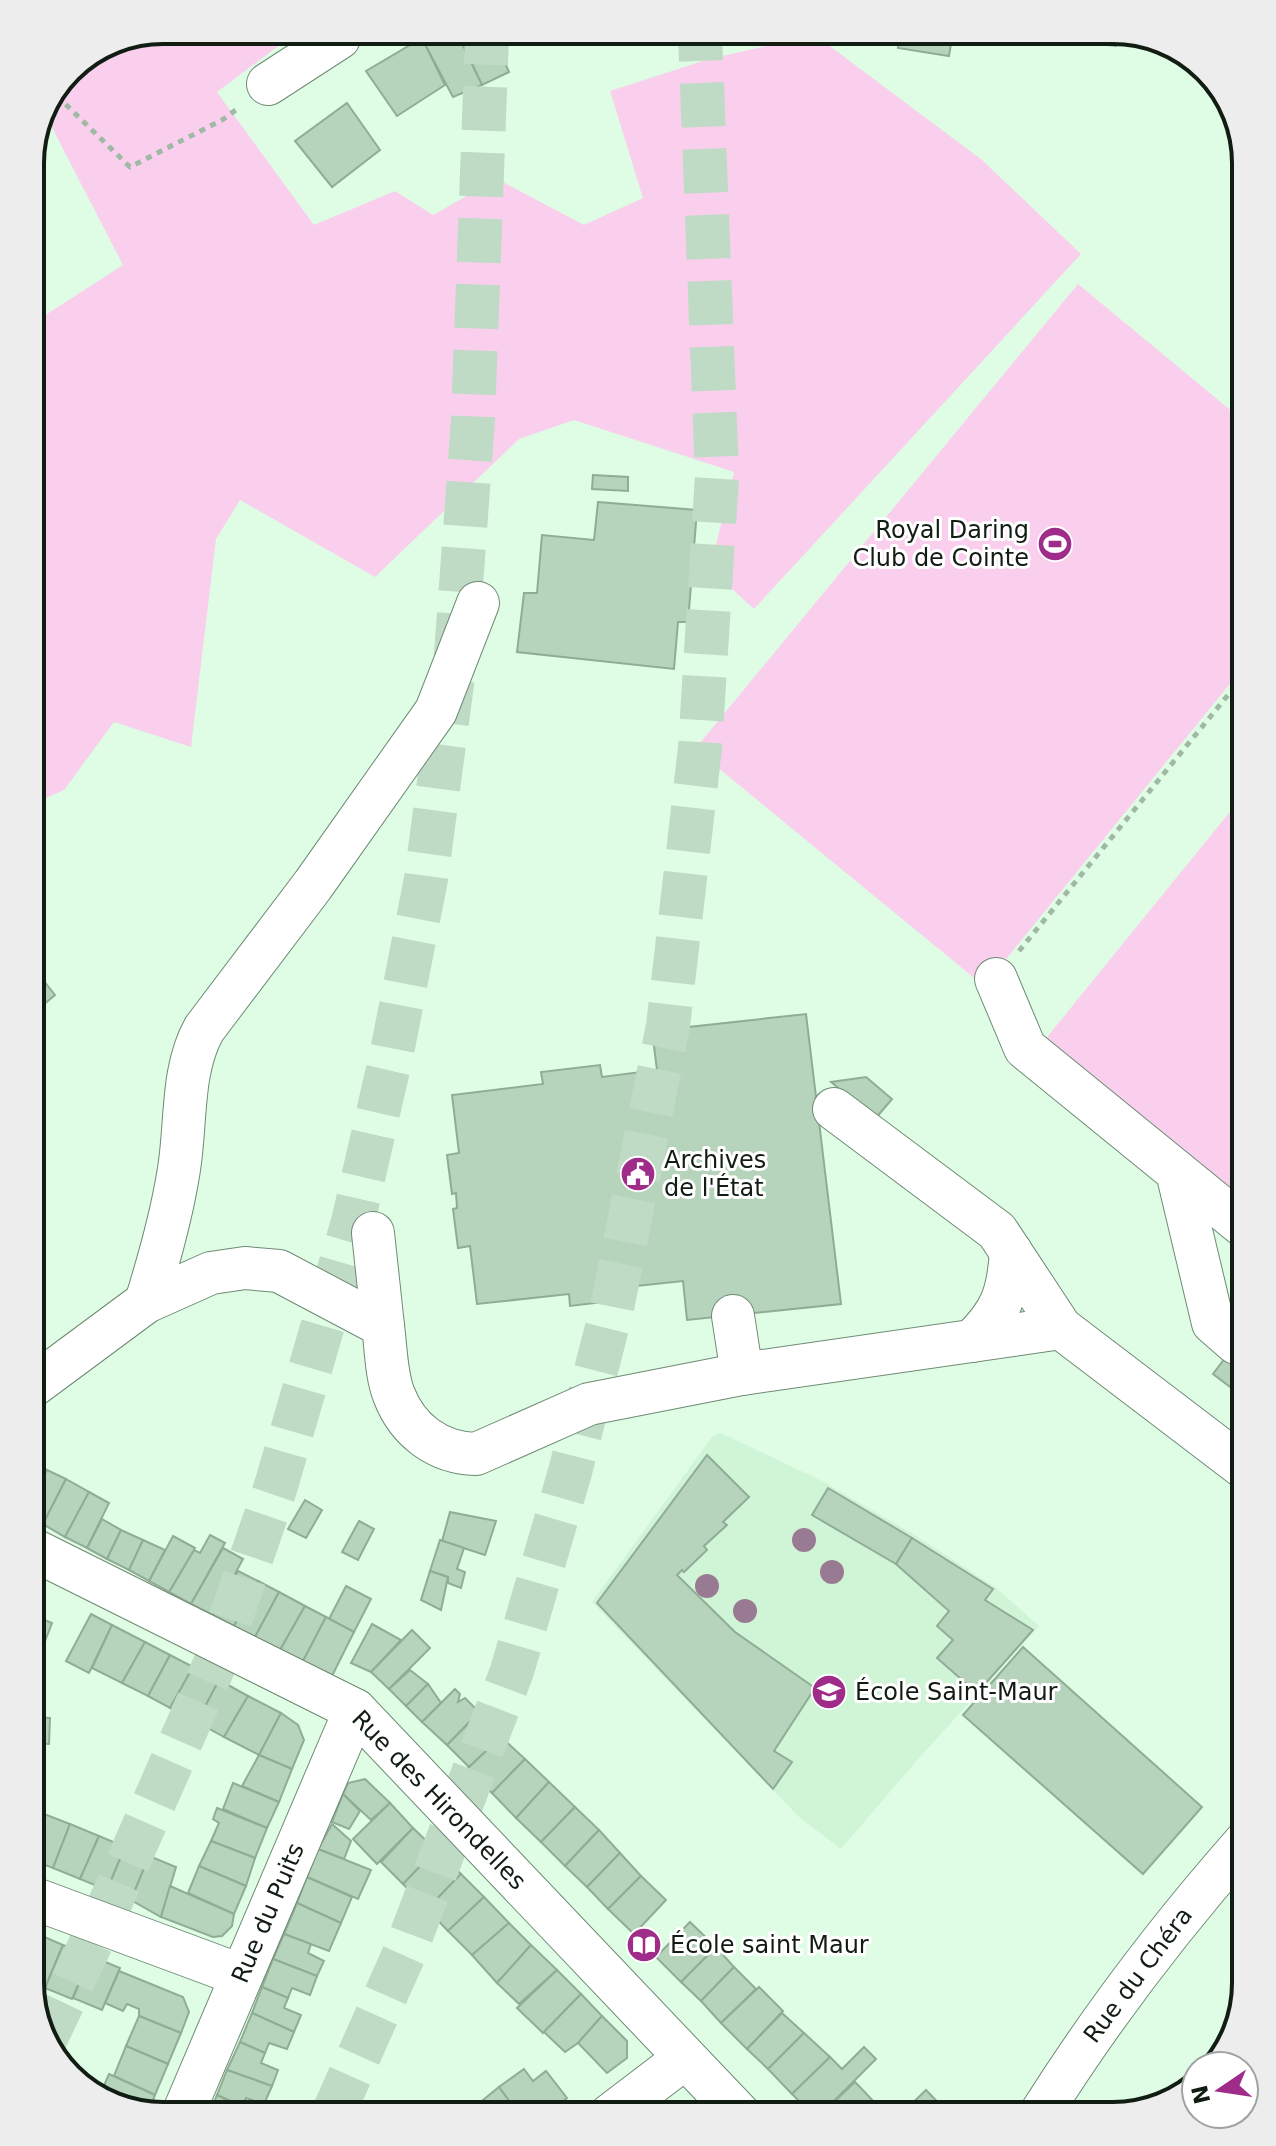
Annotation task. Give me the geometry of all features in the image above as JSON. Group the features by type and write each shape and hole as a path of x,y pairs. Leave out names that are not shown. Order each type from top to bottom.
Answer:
{"street":[{"path":"268,84 330,44"},
{"path":"146,1302 158,1265 179,1173 195,1044 436,711 478,603"},
{"path":"996,979 1025,1048 1232,1217"},
{"path":"834,1109 997,1231 1061,1328 1232,1458"},
{"path":"1177,1172 1213,1323 1232,1340"},
{"path":"373,1233 393,1393 407,1419 422,1436 459,1454 476,1454 589,1404 742,1374 1061,1328"},
{"path":"972,1341 990,1323 1002,1304 1009,1285 1011,1252"},
{"path":"44,1378 146,1302 211,1273 245,1268 279,1271 383,1326"},
{"path":"733,1316 742,1374"},
{"name":"Rue des Hirondelles","path":"44,1555 355,1710 727,2102"},
{"name":"Rue du Puits","path":"188,2102 355,1710"},
{"name":"Rue du Chéra","path":"1048,2102 1080,2051 1232,1857"},
{"path":"44,1902 240,1975"},
{"path":"627,2102 685,2058"}],"path":[{"path":"62,101 130,167 222,120 268,84"},
{"path":"996,979 1232,690"}],"shaded area":[{"path":"281,44 217,92 314,225 395,191 433,215 497,179 584,225 643,198 610,91 709,59 775,44 827,44 982,160 1081,254 754,609 710,569 734,472 574,420 519,439 375,577 240,500 216,539 191,747 114,722 64,790 44,799 44,316 123,265 51,125 64,97 79,79 117,53 140,46"},
{"name":"Royal Daring Club de Cointe","path":"1078,284 1232,411 1232,681 984,986 695,749"},
{"path":"1232,809 1232,1205 1039,1047"},
{"name":"École Saint-Maur","path":"721,1433 822,1481 913,1534 995,1587 1039,1626 841,1849 799,1817 592,1602 712,1437"}],"building":[{"path":"412,44 425,44 445,85 397,116 366,71"},
{"path":"425,44 462,44 482,85 453,97"},
{"path":"462,44 496,44 509,72 482,85"},
{"path":"898,44 951,44 949,56 898,48"},
{"path":"347,103 380,150 332,187 295,141"},
{"path":"593,475 628,477 628,491 592,489"},
{"path":"598,502 697,510 688,622 678,622 674,669 517,652 524,593 537,593 542,535 594,540"},
{"path":"44,981 55,995 44,1004"},
{"name":"Archives de l'État","path":"806,1014 841,1304 687,1320 683,1281 627,1287 628,1299 570,1306 569,1294 477,1304 470,1246 458,1248 453,1209 457,1208 456,1193 452,1194 447,1155 459,1153 452,1095 543,1084 541,1072 600,1065 602,1077 657,1070 652,1031"},
{"path":"866,1077 892,1099 875,1119 831,1082"},
{"path":"1232,1349 1232,1388 1213,1374"},
{"path":"707,1455 749,1497 723,1522 727,1525 704,1546 707,1550 677,1575 735,1632 815,1688 774,1751 792,1762 773,1789 597,1603"},
{"path":"47,1470 66,1479 44,1522 44,1475"},
{"path":"66,1479 89,1492 65,1537 44,1522"},
{"path":"828,1488 912,1538 896,1564 812,1515"},
{"path":"89,1492 109,1503 87,1548 65,1537"},
{"path":"305,1500 322,1510 306,1538 288,1529"},
{"path":"450,1512 496,1521 485,1555 442,1541"},
{"path":"102,1519 121,1530 107,1559 87,1548"},
{"path":"359,1521 374,1529 358,1560 342,1552"},
{"path":"121,1530 143,1540 129,1570 107,1559"},
{"path":"210,1535 225,1543 191,1604 169,1592 194,1550 200,1553"},
{"path":"173,1536 195,1548 169,1592 149,1581"},
{"path":"912,1538 993,1589 985,1600 1033,1630 977,1693 937,1658 953,1640 937,1626 949,1611 896,1564"},
{"path":"143,1540 165,1550 149,1581 129,1570"},
{"path":"440,1540 464,1548 457,1569 465,1572 461,1588 448,1583 448,1577 430,1571"},
{"path":"223,1548 243,1559 213,1615 191,1604"},
{"path":"238,1571 258,1581 234,1626 213,1615"},
{"path":"430,1571 448,1577 441,1610 421,1600"},
{"path":"258,1581 279,1592 255,1637 234,1626"},
{"path":"346,1586 371,1599 354,1632 329,1619"},
{"path":"279,1592 305,1606 280,1650 255,1637"},
{"path":"305,1606 326,1617 303,1661 280,1650"},
{"path":"91,1614 112,1625 89,1673 66,1661"},
{"path":"326,1617 354,1632 332,1676 303,1661"},
{"path":"44,1620 52,1623 44,1644"},
{"path":"372,1624 401,1640 371,1672 351,1663"},
{"path":"112,1625 145,1642 122,1683 92,1668"},
{"path":"412,1630 430,1648 389,1689 371,1672"},
{"path":"145,1642 170,1655 148,1696 122,1683"},
{"path":"1023,1647 1202,1807 1143,1874 963,1715"},
{"path":"170,1655 193,1667 170,1708 148,1696"},
{"path":"193,1667 219,1680 197,1722 170,1708"},
{"path":"410,1670 428,1684 406,1706 389,1689"},
{"path":"219,1680 248,1696 224,1737 197,1722"},
{"path":"428,1684 441,1703 422,1722 406,1706"},
{"path":"455,1689 460,1694 458,1702 465,1698 479,1712 447,1745 422,1722"},
{"path":"248,1696 281,1713 259,1755 224,1737"},
{"path":"482,1710 505,1733 469,1767 447,1745"},
{"path":"281,1713 298,1725 304,1740 292,1769 259,1755"},
{"path":"44,1718 50,1718 49,1744 44,1744"},
{"path":"501,1737 525,1759 492,1793 467,1769"},
{"path":"259,1755 292,1769 279,1802 242,1786"},
{"path":"525,1759 549,1782 516,1818 492,1793"},
{"path":"365,1779 390,1803 371,1820 343,1794 348,1783"},
{"path":"549,1782 575,1807 541,1842 516,1818"},
{"path":"233,1783 279,1802 267,1828 223,1809"},
{"path":"343,1794 360,1811 349,1829 332,1822"},
{"path":"390,1803 413,1828 377,1864 353,1839"},
{"path":"575,1807 599,1830 565,1866 541,1842"},
{"path":"217,1808 267,1828 255,1858 211,1841 219,1823 213,1819"},
{"path":"44,1814 70,1824 53,1868 44,1864"},
{"path":"70,1824 99,1836 80,1879 53,1868"},
{"path":"332,1824 351,1841 344,1859 318,1849"},
{"path":"413,1828 436,1850 403,1884 381,1862"},
{"path":"599,1830 620,1853 587,1887 565,1866"},
{"path":"99,1836 125,1847 107,1890 80,1879"},
{"path":"211,1841 255,1858 246,1886 199,1866"},
{"path":"125,1847 149,1856 131,1900 107,1890"},
{"path":"318,1849 371,1870 358,1899 307,1877"},
{"path":"436,1850 461,1874 427,1909 403,1884"},
{"path":"620,1853 641,1876 608,1909 587,1887"},
{"path":"149,1856 176,1867 161,1917 131,1900"},
{"path":"199,1866 246,1886 234,1914 188,1893"},
{"path":"461,1874 484,1897 448,1931 427,1909"},
{"path":"641,1876 666,1900 634,1934 608,1909"},
{"path":"307,1877 352,1897 341,1923 297,1903"},
{"path":"170,1886 234,1914 232,1926 222,1936 213,1937 161,1917"},
{"path":"484,1897 509,1923 472,1955 448,1931"},
{"path":"297,1903 341,1923 329,1951 284,1934"},
{"path":"690,1922 716,1947 681,1982 656,1957"},
{"path":"509,1923 531,1945 497,1983 472,1955"},
{"path":"284,1934 311,1944 308,1953 324,1961 317,1976 273,1959"},
{"path":"44,1937 63,1945 45,1988 44,1983"},
{"path":"63,1945 91,1956 72,1999 45,1988"},
{"path":"531,1945 557,1970 519,2004 497,1983"},
{"path":"716,1947 734,1967 701,2001 681,1982"},
{"path":"91,1956 120,1968 102,2010 73,1998"},
{"path":"273,1959 317,1976 310,1995 292,1988 288,1998 262,1987"},
{"path":"734,1967 756,1989 721,2023 701,2001"},
{"path":"557,1970 581,1994 543,2033 517,2008"},
{"path":"119,1971 183,1997 189,2012 181,2033 139,2016 139,2009 127,2004 123,2011 105,2003"},
{"path":"262,1987 288,1998 284,2008 301,2015 294,2032 252,2013"},
{"path":"759,1987 783,2011 747,2049 721,2023"},
{"path":"581,1994 602,2016 578,2043 565,2052 544,2032"},
{"path":"252,2013 294,2032 287,2049 269,2043 265,2053 240,2042"},
{"path":"782,2013 804,2033 768,2069 747,2049"},
{"path":"139,2016 181,2033 168,2064 126,2046"},
{"path":"602,2016 627,2041 627,2058 607,2073 578,2043"},
{"path":"804,2033 830,2057 792,2094 768,2069"},
{"path":"240,2042 265,2053 261,2063 278,2070 272,2086 227,2070"},
{"path":"126,2046 168,2064 155,2095 114,2076"},
{"path":"864,2047 876,2059 833,2102 800,2102 792,2094 830,2057 842,2069"},
{"path":"524,2069 533,2081 546,2071 567,2098 562,2102 510,2102 499,2087"},
{"path":"227,2070 272,2086 265,2102 246,2098 244,2102 233,2102 217,2095"},
{"path":"109,2074 155,2095 152,2102 140,2100 104,2086"},
{"path":"855,2082 874,2102 834,2102"},
{"path":"499,2087 510,2102 480,2102"},
{"path":"926,2090 938,2102 914,2102"},
{"path":"217,2095 231,2102 214,2102"}],"tunnel":[{"path":"52,2025 111,1901 216,1661 275,1489 353,1222 392,1052 426,879 456,654 473,420 487,44"},
{"path":"338,2102 405,1952 512,1671 570,1472 612,1308 668,1026 700,748 717,476 700,44"}],"place":[{"name":"Royal Daring Club de Cointe","path":"1055,544"},
{"name":"Archives de l'État","path":"638,1174"},
{"name":"École Saint-Maur","path":"829,1692"},
{"name":"École saint Maur","path":"644,1945"}]}
